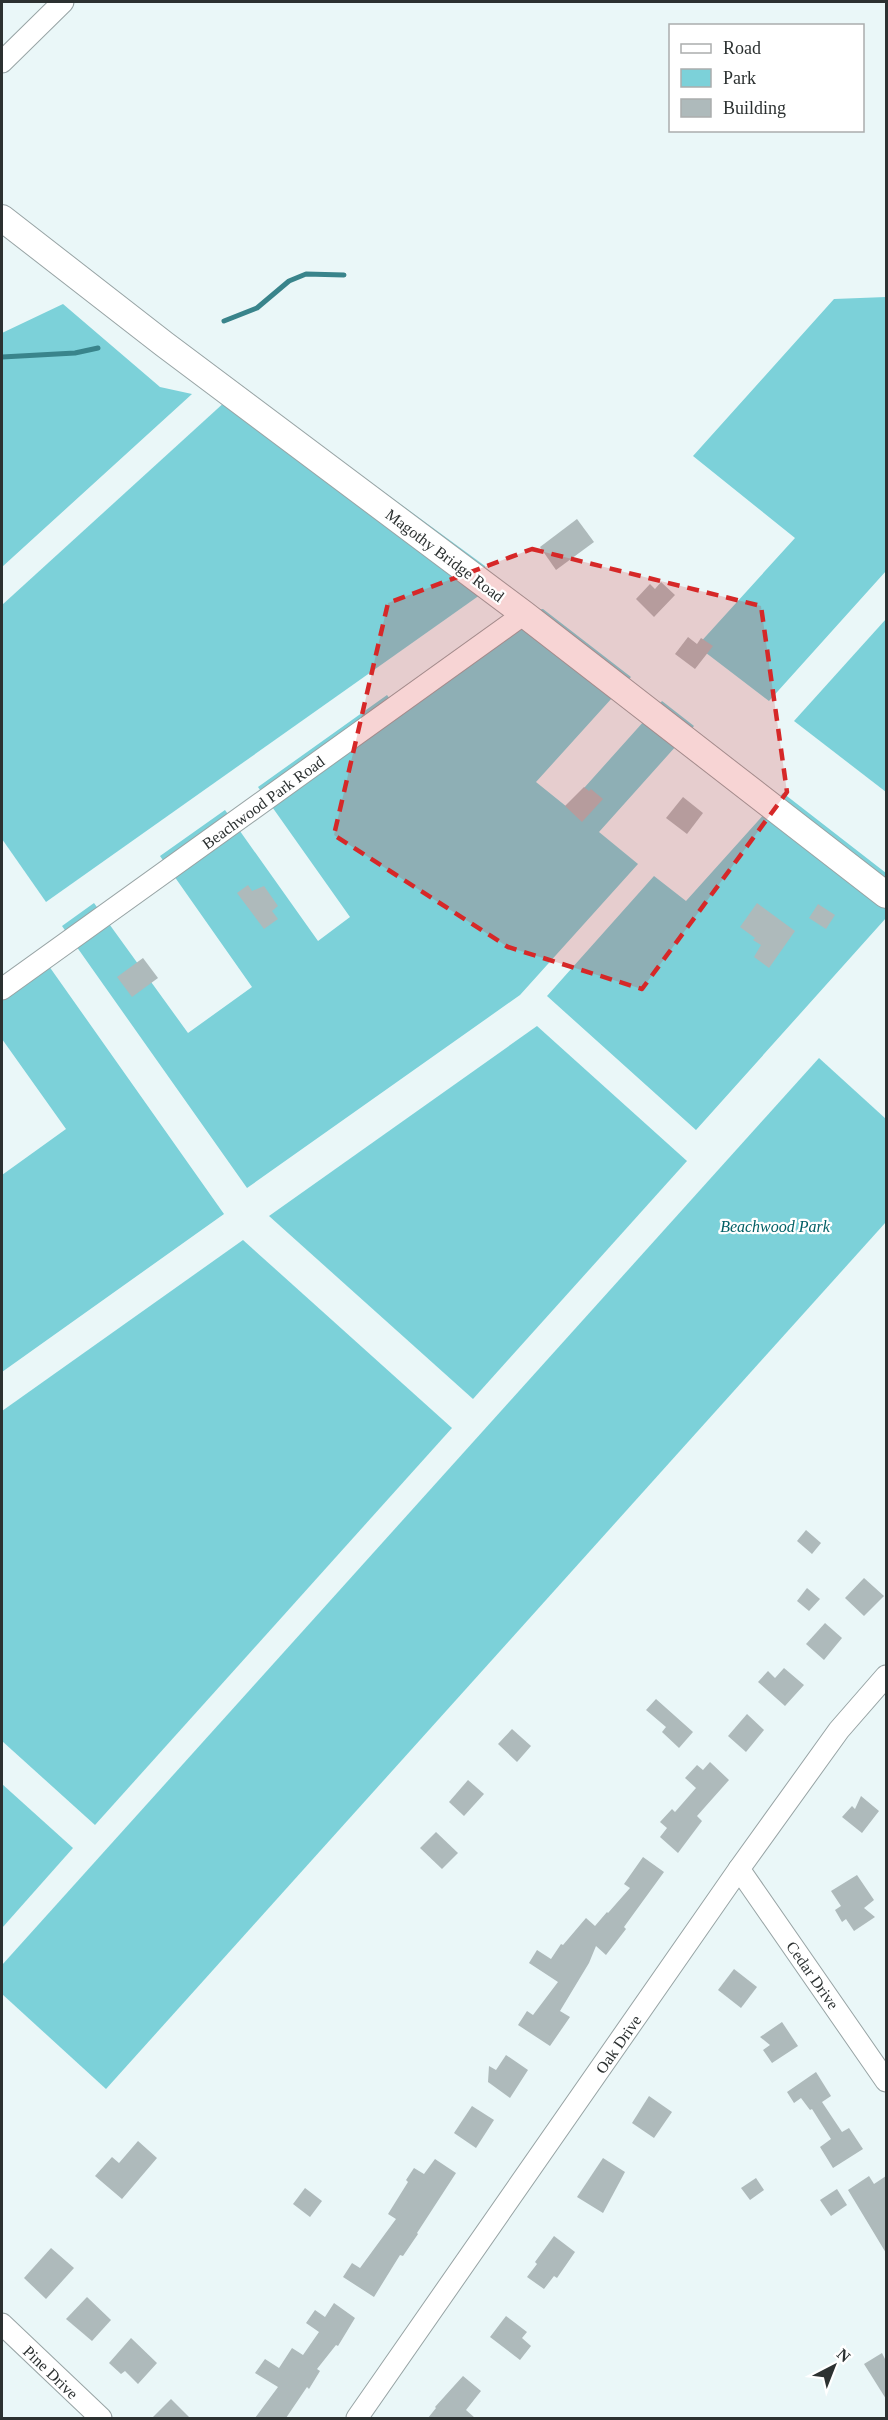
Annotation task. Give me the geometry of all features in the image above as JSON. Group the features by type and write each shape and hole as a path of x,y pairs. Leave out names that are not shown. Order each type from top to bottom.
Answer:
{"main road":[{"name":"Magothy Bridge Road","path":"2,218 164,344 524,614 886,895"}],"street":[{"path":"2,62 63,2"},
{"name":"Beachwood Park Road","path":"2,989 524,614"},
{"name":"Oak Drive","path":"357,2418 838,1730 886,1676"},
{"name":"Cedar Drive","path":"739,1869 886,2081"},
{"name":"Pine Drive","path":"2,2324 101,2418"}],"highlighted area":[{"path":"532,549 761,606 787,792 642,989 508,947 334,835 388,603"}],"green space":[{"path":"886,297 886,571 769,701 697,646 795,538 693,456 834,299"},
{"path":"63,304 160,387 192,394 2,567 2,333"},
{"path":"227,400 272,410 485,566 487,590 46,902 2,839 2,605"},
{"path":"543,609 631,677 536,782 567,807 662,701 694,726 599,832 638,864 520,995 247,1188 62,926 94,903 188,1033 252,987 160,856 225,810 318,941 350,917 258,787 387,695 393,703 520,612"},
{"path":"886,619 886,792 794,721"},
{"path":"783,793 886,873 886,918 696,1130 547,996 654,876 686,901"},
{"path":"39,952 224,1214 2,1372 2,1175 66,1129 2,1039 2,979"},
{"path":"537,1026 687,1161 473,1399 269,1216"},
{"name":"Beachwood Park","path":"819,1058 886,1119 886,1222 106,2089 2,1994 2,1965"},
{"path":"243,1240 452,1428 95,1825 2,1741 2,1411"},
{"path":"2,1784 73,1848 2,1928"}],"building":[{"path":"577,519 594,542 556,570 540,547"},
{"path":"661,582 675,595 654,617 636,599 650,584 655,589"},
{"path":"688,637 697,644 701,638 713,646 695,669 675,654"},
{"path":"584,787 589,791 591,789 603,799 582,822 565,806"},
{"path":"683,797 703,813 687,834 666,818"},
{"path":"248,885 252,891 264,886 278,906 272,911 278,919 264,929 237,893"},
{"path":"757,903 795,931 769,968 754,957 761,945 740,927"},
{"path":"818,904 835,915 826,929 809,918"},
{"path":"143,958 158,978 132,997 117,977"},
{"path":"806,1530 821,1543 812,1554 797,1541"},
{"path":"864,1578 884,1596 864,1616 845,1598"},
{"path":"807,1588 820,1599 809,1611 797,1601"},
{"path":"825,1623 842,1638 824,1660 806,1644"},
{"path":"784,1668 804,1685 785,1706 758,1682 768,1671 775,1678"},
{"path":"656,1699 693,1732 679,1748 662,1732 666,1727 646,1710"},
{"path":"747,1714 764,1730 746,1752 728,1736"},
{"path":"512,1729 531,1746 517,1762 498,1744"},
{"path":"710,1762 729,1780 697,1816 702,1821 678,1853 660,1837 667,1828 660,1822 672,1809 675,1812 696,1788 685,1778 697,1765 703,1770"},
{"path":"468,1780 484,1794 464,1816 449,1802"},
{"path":"861,1796 879,1811 862,1833 842,1817 852,1806 855,1809"},
{"path":"436,1832 458,1853 442,1869 420,1848"},
{"path":"643,1857 664,1872 606,1955 596,1946 589,1963 560,2011 570,2017 550,2046 518,2025 527,2011 533,2015 558,1982 529,1963 537,1950 551,1959 561,1944 563,1945 586,1918 595,1926 630,1888 624,1884"},
{"path":"857,1875 874,1900 864,1908 875,1917 854,1931 846,1919 842,1922 835,1910 841,1906 831,1891"},
{"path":"734,1969 757,1987 741,2008 718,1990"},
{"path":"782,2022 798,2046 772,2063 763,2050 770,2045 760,2037"},
{"path":"506,2055 528,2070 510,2098 488,2082 489,2066 496,2070"},
{"path":"816,2072 831,2096 822,2102 842,2132 849,2128 863,2149 833,2168 820,2147 831,2139 812,2109 810,2110 801,2098 794,2103 787,2092"},
{"path":"649,2096 672,2112 654,2138 632,2123"},
{"path":"472,2106 494,2120 476,2148 454,2133"},
{"path":"138,2141 157,2158 122,2199 95,2176 112,2157 119,2163"},
{"path":"603,2158 625,2172 603,2213 577,2197"},
{"path":"435,2159 456,2173 418,2234 403,2256 400,2255 374,2297 343,2277 352,2263 360,2268 396,2219 388,2214 414,2168 424,2174"},
{"path":"869,2176 874,2184 886,2176 886,2253 848,2190"},
{"path":"756,2178 764,2190 750,2200 741,2188"},
{"path":"305,2188 322,2201 310,2217 293,2204"},
{"path":"837,2189 847,2205 831,2216 820,2200"},
{"path":"554,2236 575,2252 557,2278 554,2276 544,2289 527,2277"},
{"path":"51,2248 74,2268 46,2299 24,2278"},
{"path":"87,2297 111,2320 92,2341 66,2319"},
{"path":"334,2303 355,2318 338,2346 336,2345 317,2369 320,2371 309,2389 307,2387 286,2418 255,2418 278,2387 255,2373 265,2359 279,2368 292,2348 303,2355 319,2332 306,2323 315,2310 325,2317"},
{"path":"506,2316 527,2332 522,2338 531,2346 520,2360 490,2337"},
{"path":"131,2338 157,2363 138,2384 125,2371 121,2374 109,2363"},
{"path":"882,2353 886,2361 886,2399 864,2364"},
{"path":"463,2376 481,2391 466,2410 475,2418 428,2418 435,2407"},
{"path":"171,2399 190,2418 152,2418"}],"waterway":[{"path":"224,321 257,308 289,281 306,274 344,275"},
{"path":"2,357 75,353 98,348"}]}
